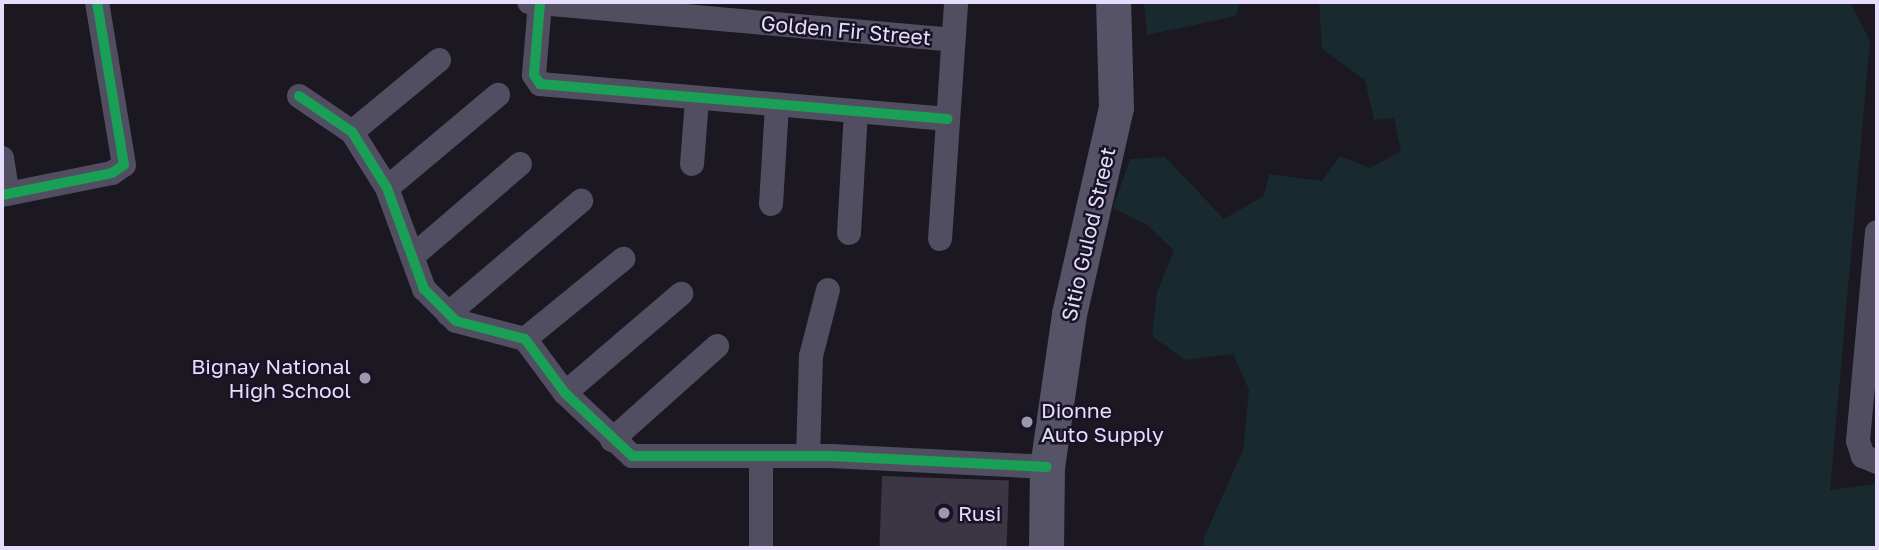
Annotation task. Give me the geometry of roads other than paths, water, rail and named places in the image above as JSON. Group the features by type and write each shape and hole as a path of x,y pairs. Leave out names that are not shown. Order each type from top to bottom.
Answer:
{"main road":[{"name":"Sitio Gulod Street","path":"1046,548 1047,467 1069,314 1116,107 1113,2"}],"street":[{"path":"2,158 5,194 112,173 124,165 97,2"},
{"name":"Golden Fir Street","path":"529,2 953,40"},
{"path":"540,2 534,75 540,84 697,100 947,119"},
{"path":"940,239 956,2"},
{"path":"352,132 439,60"},
{"path":"387,188 498,95"},
{"path":"299,96 352,132 387,188 424,289 448,314 525,338 565,393 632,456 808,456 1047,467"},
{"path":"692,164 697,100"},
{"path":"771,204 777,106"},
{"path":"849,233 856,113"},
{"path":"413,256 520,164"},
{"path":"448,314 582,201"},
{"path":"1877,232 1858,441 1863,456 1877,462"},
{"path":"525,338 623,259"},
{"path":"808,456 811,356 828,290"},
{"path":"565,393 681,294"},
{"path":"612,440 717,346"},
{"path":"761,456 761,548"}],"place":[{"name":"Bignay National High School","path":"365,378"},
{"name":"Dionne Auto Supply","path":"1027,422"},
{"name":"Rusi","path":"944,513"}]}
